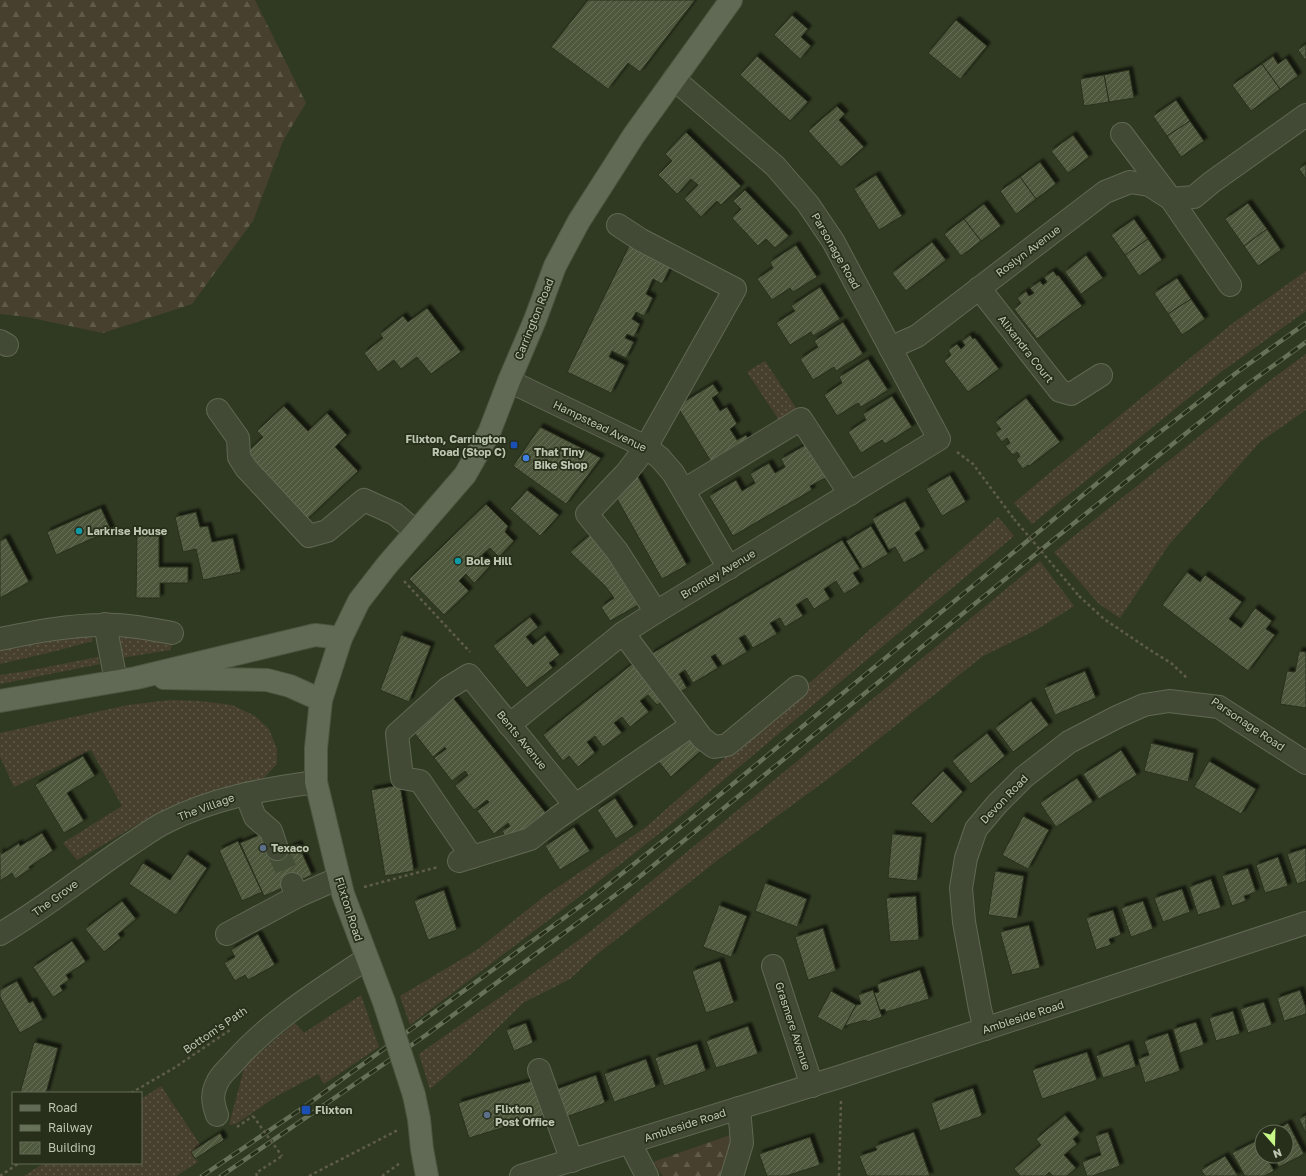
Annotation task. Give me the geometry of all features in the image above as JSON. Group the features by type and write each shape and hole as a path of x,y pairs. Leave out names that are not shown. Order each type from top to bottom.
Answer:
{"main road":[{"name":"Carrington Road","path":"341,638 359,601 465,475 489,433 535,320 555,266 578,221 634,135 731,0"},
{"path":"0,701 126,679 315,635 341,638"},
{"name":"Flixton Road","path":"341,638 321,700 316,748 316,782 341,886 366,959 384,1002 414,1095 427,1176"},
{"path":"126,679 267,680 290,686 321,700"}],"street":[{"name":"Parsonage Road","path":"674,79 775,166 808,204 833,241 939,439"},
{"path":"1171,199 1194,197 1212,182 1306,115"},
{"name":"Roslyn Avenue","path":"1122,134 1171,199 1230,286"},
{"name":"Roslyn Avenue","path":"890,348 917,336 1105,192 1130,182 1149,185 1171,199"},
{"path":"618,225 641,240 735,289 646,447 627,472 587,514 617,551 656,612"},
{"name":"Alixandra Court","path":"979,288 1060,392 1071,394 1101,375"},
{"name":"Hampstead Avenue","path":"509,381 646,447 660,458 684,490 729,568"},
{"path":"218,410 238,438 239,457 246,468 309,536 327,531 364,500 395,514 416,532"},
{"path":"684,490 801,419 850,494"},
{"name":"Bromley Avenue","path":"509,725 623,633 939,439"},
{"path":"105,624 126,679"},
{"path":"0,639 73,626 105,624 145,628 172,633"},
{"path":"623,633 702,738 714,747 727,745 797,688"},
{"path":"469,675 448,688 397,734 402,778 420,781 465,859 530,839 575,805 692,725"},
{"name":"Bents Avenue","path":"469,675 575,805"},
{"name":"Devon Road","path":"985,1029 964,922 961,888 966,858 976,829 996,804 1024,777 1070,742 1117,717 1144,705 1169,701 1219,707"},
{"name":"Parsonage Road","path":"1219,707 1306,763"},
{"name":"The Village","path":"108,860 166,822 192,810 234,796 264,789 316,782"},
{"path":"246,794 255,817 271,831 277,849"},
{"name":"The Grove","path":"0,934 24,920 108,860"},
{"path":"227,934 295,890 341,886"},
{"name":"Ambleside Road","path":"530,1175 572,1160 812,1086 1306,923"},
{"path":"217,1115 213,1103 213,1092 217,1081 248,1046 294,1007 366,959"},
{"name":"Grasmere Avenue","path":"773,966 812,1086"},
{"path":"539,1070 572,1160"},
{"name":"Ambleside Road","path":"732,1176 742,1143 739,1108"},
{"name":"Ambleside Road","path":"630,1143 647,1176"}],"path":[{"path":"939,439 972,464 1014,519 1079,596 1104,619 1171,663 1191,682"},
{"path":"388,565 478,662 469,675"},
{"path":"341,886 368,885 465,859"},
{"name":"Bottom's Path","path":"133,1092 174,1068 232,1029"},
{"path":"839,1176 842,1076"},
{"path":"233,1130 253,1116 282,1156 256,1173 258,1176"},
{"path":"309,1176 419,1119"},
{"path":"0,1176 18,1164"}],"green space":[{"path":"0,0 255,0 306,103 283,141 253,221 192,304 103,333 27,317 0,314"},
{"path":"1306,271 1306,311 1221,372 1032,524 1014,503 1233,323"},
{"path":"1306,354 1306,410 1260,442 1168,546 1120,618 1099,604 1054,552 1260,388"},
{"path":"765,361 800,414 783,426 747,372"},
{"path":"998,517 1014,536 670,825 575,900 410,1025 400,996 477,950 542,898 646,827"},
{"path":"1040,561 1074,606 1036,630 983,656 836,773 723,856 596,955 570,979 523,1003 470,1055 430,1089 419,1054 591,931"},
{"path":"91,631 93,641 0,664 0,650 15,643"},
{"path":"133,632 170,638 172,645 170,650 121,658 117,637"},
{"path":"98,657 100,664 0,684 0,675"},
{"path":"170,700 199,701 232,705 255,716 269,729 277,749 277,764 264,778 144,821 77,860 63,843 122,806 91,750 14,787 0,757 0,733 128,705"},
{"path":"361,995 379,1047 324,1084 318,1074 277,1096 236,1124 229,1125 245,1065 295,1023 304,1033"},
{"path":"161,1086 201,1146 191,1152 198,1162 176,1176 24,1176 42,1164 142,1164 142,1098"},
{"path":"730,1135 730,1157 720,1176 663,1176 653,1162"}],"building":[{"path":"588,0 695,0 640,72 628,63 608,89 551,47"},
{"path":"792,15 808,29 801,37 811,46 800,59 774,35"},
{"path":"956,20 987,46 960,79 928,53"},
{"path":"1306,44 1306,61 1298,50"},
{"path":"757,56 808,102 790,121 740,75"},
{"path":"1273,56 1278,64 1286,58 1298,76 1280,89 1262,64"},
{"path":"1262,64 1280,89 1251,111 1232,85"},
{"path":"1129,70 1134,98 1109,102 1104,75"},
{"path":"1104,75 1109,102 1084,106 1080,79"},
{"path":"1176,100 1190,121 1167,136 1153,116"},
{"path":"837,106 845,114 839,120 864,147 841,167 808,131"},
{"path":"1190,121 1204,141 1181,157 1167,136"},
{"path":"686,132 741,186 721,205 717,201 701,217 684,199 698,185 691,179 677,194 658,175 672,161 665,154"},
{"path":"1073,135 1089,157 1068,173 1051,151"},
{"path":"1040,162 1056,184 1036,199 1020,177"},
{"path":"1306,164 1306,179 1299,169"},
{"path":"876,175 902,216 879,230 854,189"},
{"path":"1020,177 1036,199 1016,214 1000,191"},
{"path":"745,190 789,236 775,248 766,239 758,246 732,218 741,209 733,201"},
{"path":"1248,203 1267,229 1244,246 1225,219"},
{"path":"984,204 1001,226 981,241 964,219"},
{"path":"964,219 981,241 961,256 944,234"},
{"path":"1134,219 1148,239 1125,255 1111,235"},
{"path":"1267,229 1281,250 1258,266 1244,246"},
{"path":"1148,239 1162,260 1139,276 1125,255"},
{"path":"632,240 671,266 662,284 653,279 646,294 653,298 644,316 636,312 632,319 640,324 634,337 627,334 625,338 634,342 626,358 612,351 609,357 625,365 611,393 567,372"},
{"path":"932,242 946,260 906,291 892,273"},
{"path":"796,245 817,277 793,292 790,288 772,300 757,279 773,268 770,262"},
{"path":"1086,255 1103,278 1081,294 1065,272"},
{"path":"1053,271 1057,276 1058,275 1082,306 1037,339 1014,309 1021,303 1017,298 1026,291 1029,296 1034,293 1030,288 1040,281 1043,285 1047,282 1044,277"},
{"path":"1177,278 1191,299 1168,314 1154,293"},
{"path":"820,287 840,319 813,336 811,332 790,345 776,323 795,311 791,306"},
{"path":"1191,299 1205,319 1182,335 1168,314"},
{"path":"427,308 461,352 431,374 417,357 401,369 394,360 378,372 364,353 383,338 380,334 403,316 408,322"},
{"path":"843,322 863,354 836,371 834,367 813,380 800,359 818,347 814,341"},
{"path":"970,335 973,339 975,338 999,369 968,392 944,361 951,355 948,350 957,344 961,349 965,345 962,341"},
{"path":"868,359 888,390 861,407 858,403 837,416 824,395 842,383 839,377"},
{"path":"713,384 719,393 712,398 720,411 727,407 737,424 730,429 737,440 746,435 752,446 715,468 677,406"},
{"path":"892,396 912,427 885,444 882,440 861,453 848,432 866,420 863,414"},
{"path":"1026,398 1060,442 1023,469 1016,460 1020,456 1017,452 1013,455 1005,446 1010,443 1007,438 1002,442 995,433 1001,429 995,422"},
{"path":"284,406 308,431 327,413 347,435 335,447 358,471 303,523 242,457 263,437 257,431"},
{"path":"540,427 601,458 566,504 513,466"},
{"path":"809,443 829,476 810,486 812,490 733,536 709,496 736,480 742,491 755,483 750,474 769,463 775,473 785,467 781,459"},
{"path":"637,475 687,565 662,579 616,497"},
{"path":"950,475 966,502 942,516 926,489"},
{"path":"527,490 559,515 540,536 510,509"},
{"path":"905,501 921,529 915,533 925,551 904,563 895,547 889,550 872,519"},
{"name":"Bole Hill","path":"486,504 508,526 505,532 514,541 499,557 490,548 482,555 491,565 474,583 466,574 459,581 469,591 444,615 409,579"},
{"name":"Larkrise House","path":"101,508 111,530 56,555 47,532"},
{"path":"196,512 200,527 208,526 212,542 233,538 241,572 203,580 196,549 183,552 175,517"},
{"path":"871,526 888,554 863,569 846,541"},
{"path":"137,535 159,535 159,567 188,567 188,583 160,583 160,598 136,598"},
{"path":"590,535 623,572 620,576 638,605 610,621 601,607 614,598 606,587 570,552"},
{"path":"6,538 29,582 0,598 0,541"},
{"path":"842,540 860,569 853,573 860,584 844,594 836,581 824,589 830,599 814,609 807,598 796,605 803,616 785,627 780,618 770,623 777,634 753,648 745,635 739,638 747,652 723,666 715,654 711,657 718,668 693,683 685,670 679,674 687,688 675,695 651,654"},
{"path":"1187,572 1200,582 1205,575 1242,602 1229,619 1241,628 1255,608 1272,621 1266,629 1275,635 1248,671 1162,605"},
{"path":"530,617 538,627 526,637 533,645 545,635 560,655 549,663 553,668 527,688 493,646"},
{"path":"401,635 431,646 409,702 380,690"},
{"path":"1299,651 1306,652 1306,708 1280,704 1287,671 1295,672"},
{"path":"636,661 666,698 657,705 648,695 640,701 649,712 630,727 622,717 614,723 622,733 603,747 595,736 587,742 595,753 578,767 569,756 563,761 543,735"},
{"path":"1085,671 1096,698 1055,715 1044,688"},
{"path":"450,694 550,818 509,842 502,831 510,826 508,823 494,834 477,811 489,802 487,800 474,810 455,786 468,775 465,771 452,781 434,758 446,749 445,747 433,757 412,730"},
{"path":"1031,701 1049,725 1013,752 995,728"},
{"path":"987,733 1005,756 971,784 952,761"},
{"path":"689,735 702,750 671,777 658,761"},
{"path":"1151,743 1194,753 1188,782 1144,771"},
{"path":"1121,750 1137,775 1099,799 1083,774"},
{"path":"83,756 95,776 67,793 84,821 64,833 35,785"},
{"path":"1209,761 1256,789 1241,814 1194,787"},
{"path":"943,771 963,792 932,824 911,803"},
{"path":"1077,778 1093,802 1056,827 1040,803"},
{"path":"400,785 414,871 385,876 371,790"},
{"path":"615,798 634,827 616,839 597,810"},
{"path":"1023,816 1049,830 1028,869 1002,855"},
{"path":"574,827 590,851 560,870 545,846"},
{"path":"42,833 53,851 29,867 30,869 15,879 12,873 0,881 0,851 2,854 19,843 20,846"},
{"path":"264,833 282,851 298,844 312,875 264,896 240,843"},
{"path":"892,834 922,837 917,881 888,878"},
{"path":"238,841 262,892 242,901 219,850"},
{"path":"1306,848 1306,881 1297,884 1287,854"},
{"path":"187,854 207,868 176,915 129,884 143,863 170,880"},
{"path":"1278,857 1288,886 1265,893 1256,865"},
{"path":"1248,868 1256,892 1244,896 1246,901 1232,906 1222,876"},
{"path":"995,871 1024,876 1017,919 988,915"},
{"path":"1211,879 1221,908 1198,915 1189,887"},
{"path":"765,883 807,899 797,927 755,911"},
{"path":"1182,889 1190,912 1163,922 1154,898"},
{"path":"444,890 457,930 428,940 414,901"},
{"path":"916,896 919,940 890,942 886,898"},
{"path":"122,901 136,919 118,934 121,938 104,952 85,929"},
{"path":"1143,901 1153,929 1131,937 1121,908"},
{"path":"719,905 747,916 731,957 703,947"},
{"path":"1113,910 1121,935 1109,939 1111,945 1096,950 1086,918"},
{"path":"1029,925 1040,968 1012,975 1000,932"},
{"path":"823,928 836,971 808,980 795,937"},
{"path":"258,934 275,965 248,980 245,975 235,981 224,963 235,957 231,950"},
{"path":"72,941 86,962 66,975 69,980 60,986 63,991 53,997 33,967"},
{"path":"720,961 734,1003 706,1013 692,971"},
{"path":"920,970 929,999 886,1012 885,1009 880,1010 874,993 879,992 877,984"},
{"path":"17,981 29,1003 33,1001 43,1020 20,1033 0,997 0,990"},
{"path":"873,990 882,1017 867,1022 866,1020 844,1026 856,1005 861,1004 858,995"},
{"path":"1300,990 1306,1008 1306,1014 1284,1021 1277,998"},
{"path":"831,991 856,1005 842,1031 817,1017"},
{"path":"1264,1002 1272,1025 1248,1033 1240,1009"},
{"path":"1233,1011 1240,1034 1216,1041 1209,1018"},
{"path":"1196,1022 1204,1045 1180,1053 1173,1029"},
{"path":"526,1023 533,1043 514,1051 506,1030"},
{"path":"748,1026 758,1054 716,1068 706,1041"},
{"path":"1168,1033 1180,1071 1145,1083 1138,1059 1149,1055 1144,1041"},
{"path":"34,1042 58,1048 46,1092 20,1092"},
{"path":"697,1044 706,1071 664,1086 655,1058"},
{"path":"1129,1044 1136,1067 1103,1078 1096,1056"},
{"path":"1087,1052 1097,1080 1042,1099 1032,1070"},
{"path":"646,1059 656,1087 614,1102 604,1074"},
{"path":"596,1075 605,1103 563,1118 554,1090"},
{"path":"538,1079 548,1114 469,1138 458,1103"},
{"path":"973,1088 982,1116 940,1131 931,1103"},
{"path":"1065,1115 1080,1133 1073,1139 1077,1144 1064,1155 1076,1168 1067,1176 1053,1176 1049,1172 1045,1176 1020,1176 1014,1169 1041,1145 1036,1139"},
{"path":"1306,1115 1306,1133 1299,1119"},
{"path":"914,1132 930,1176 867,1176 859,1156 877,1150 875,1146"},
{"path":"1108,1132 1120,1166 1092,1176 1087,1176 1082,1162 1101,1155 1095,1136"},
{"path":"220,1133 224,1140 195,1159 191,1152"},
{"path":"1294,1135 1304,1154 1294,1159"},
{"path":"810,1137 820,1165 786,1176 767,1176 759,1154"},
{"path":"1254,1142 1254,1164 1270,1164 1274,1171 1264,1176 1245,1176 1232,1153"},
{"path":"1225,1156 1238,1176 1205,1176 1201,1170"},
{"path":"1277,1164 1285,1164 1279,1167"}],"tunnel":[{"path":"277,849 292,883"}],"railway":[{"path":"202,1176 304,1107 590,899 688,821 1146,443 1236,373 1306,323"},
{"path":"221,1176 426,1035 633,882 1058,536 1245,386 1306,342"}],"place":[{"name":"Flixton, Carrington Road (Stop C)","path":"514,445"},
{"name":"That Tiny Bike Shop","path":"526,458"},
{"name":"Larkrise House","path":"79,531"},
{"name":"Bole Hill","path":"458,561"},
{"name":"Texaco","path":"263,848"},
{"name":"Flixton","path":"306,1110"},
{"name":"Flixton Post Office","path":"487,1115"}]}
